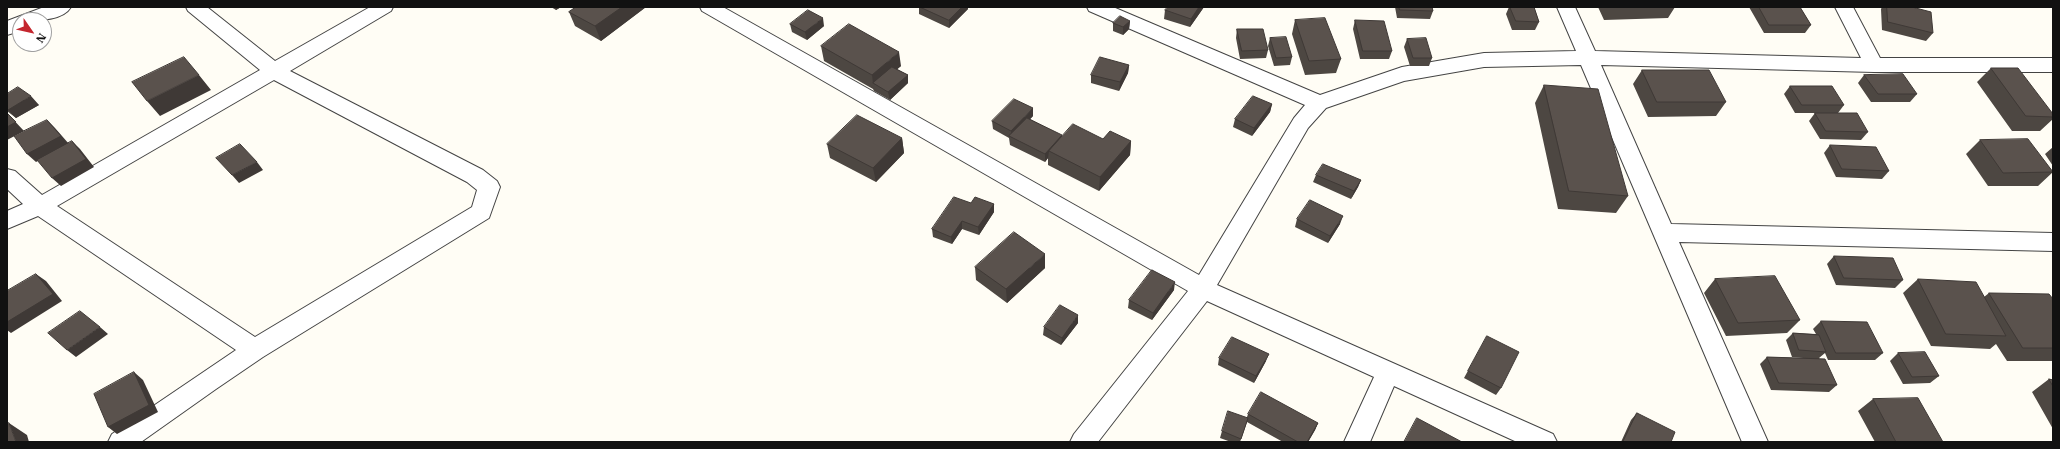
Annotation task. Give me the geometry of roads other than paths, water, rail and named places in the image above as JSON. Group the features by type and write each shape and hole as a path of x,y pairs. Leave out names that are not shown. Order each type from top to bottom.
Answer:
{"street":[{"path":"49,12 62,7"},
{"path":"121,442 207,381 255,350 481,212 489,187 475,176 274,71 195,7"},
{"path":"7,220 40,206 384,7"},
{"path":"709,7 1203,289 1544,442"},
{"path":"1096,7 1319,103"},
{"path":"1566,7 1755,442"},
{"path":"1844,7 1874,65"},
{"path":"1083,442 1203,289 1301,123 1319,103 1402,74 1484,60 1588,58 1874,65 2053,65"},
{"path":"7,177 40,206 255,350"},
{"path":"1664,233 2053,242"},
{"path":"1357,442 1388,373"}]}
